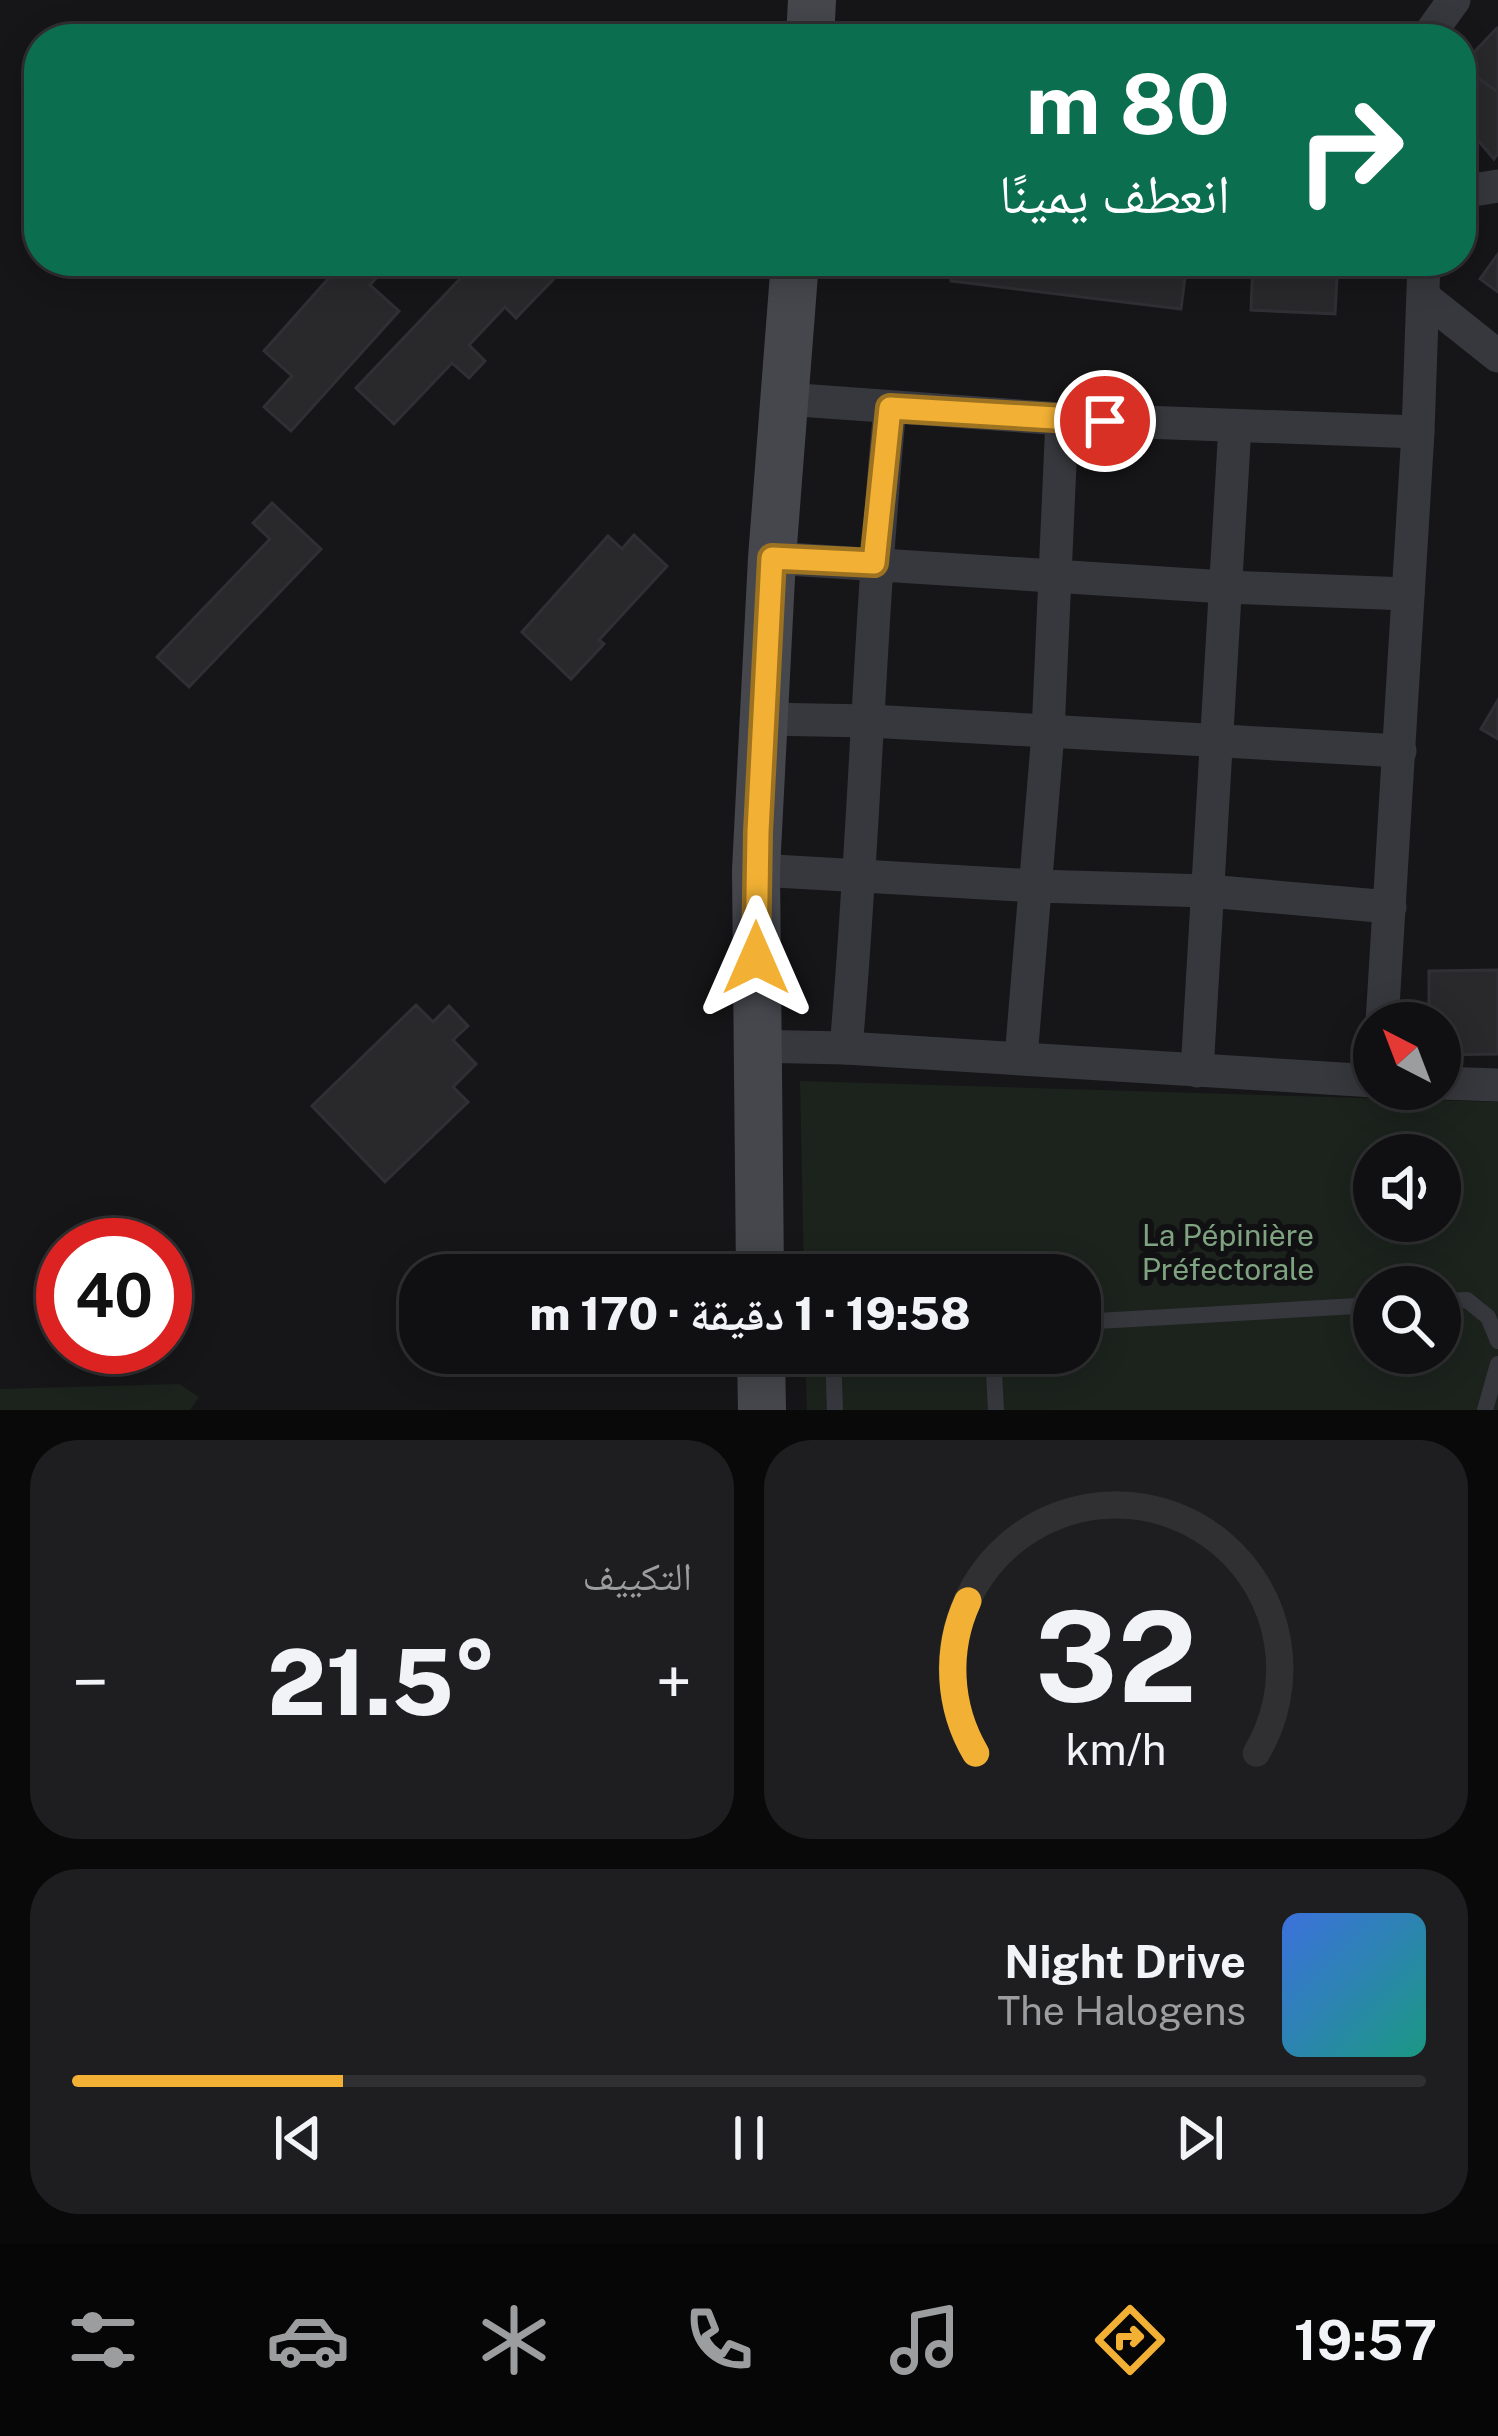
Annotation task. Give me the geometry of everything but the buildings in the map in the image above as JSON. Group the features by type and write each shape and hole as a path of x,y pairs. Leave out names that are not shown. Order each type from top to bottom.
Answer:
{"street":[{"path":"760,1254 757,870 772,558 794,276"},
{"path":"1383,1002 1424,276"},
{"path":"1425,298 1498,356"},
{"path":"785,399 1062,419 1418,432"},
{"path":"846,1048 870,721 874,563 890,408"},
{"path":"1022,1058 1058,578 1062,419"},
{"path":"1198,1071 1235,426"},
{"path":"772,558 1058,578 1408,594"},
{"path":"764,719 1400,751"},
{"path":"757,870 1208,891 1390,908"},
{"path":"755,1046 1353,1080"},
{"path":"1461,1084 1498,1085"},
{"path":"761,1374 762,1410"}],"lane":[{"path":"1461,1300 1493,1312 1498,1341"},
{"path":"1101,1321 1353,1306"},
{"path":"1485,1410 1498,1364"},
{"path":"833,1374 835,1410"},
{"path":"994,1374 996,1410"}],"green space":[{"name":"La Pépinière Préfectorale","path":"800,1081 1353,1098 1353,1110 1461,1110 1461,1101 1498,1102 1498,1410 807,1410 806,1374 1101,1374 1101,1254 804,1254"},
{"path":"179,1384 199,1397 190,1410 0,1410 0,1389"}],"route":[{"path":"756,958 772,558 874,563 890,408 1105,421"}]}
